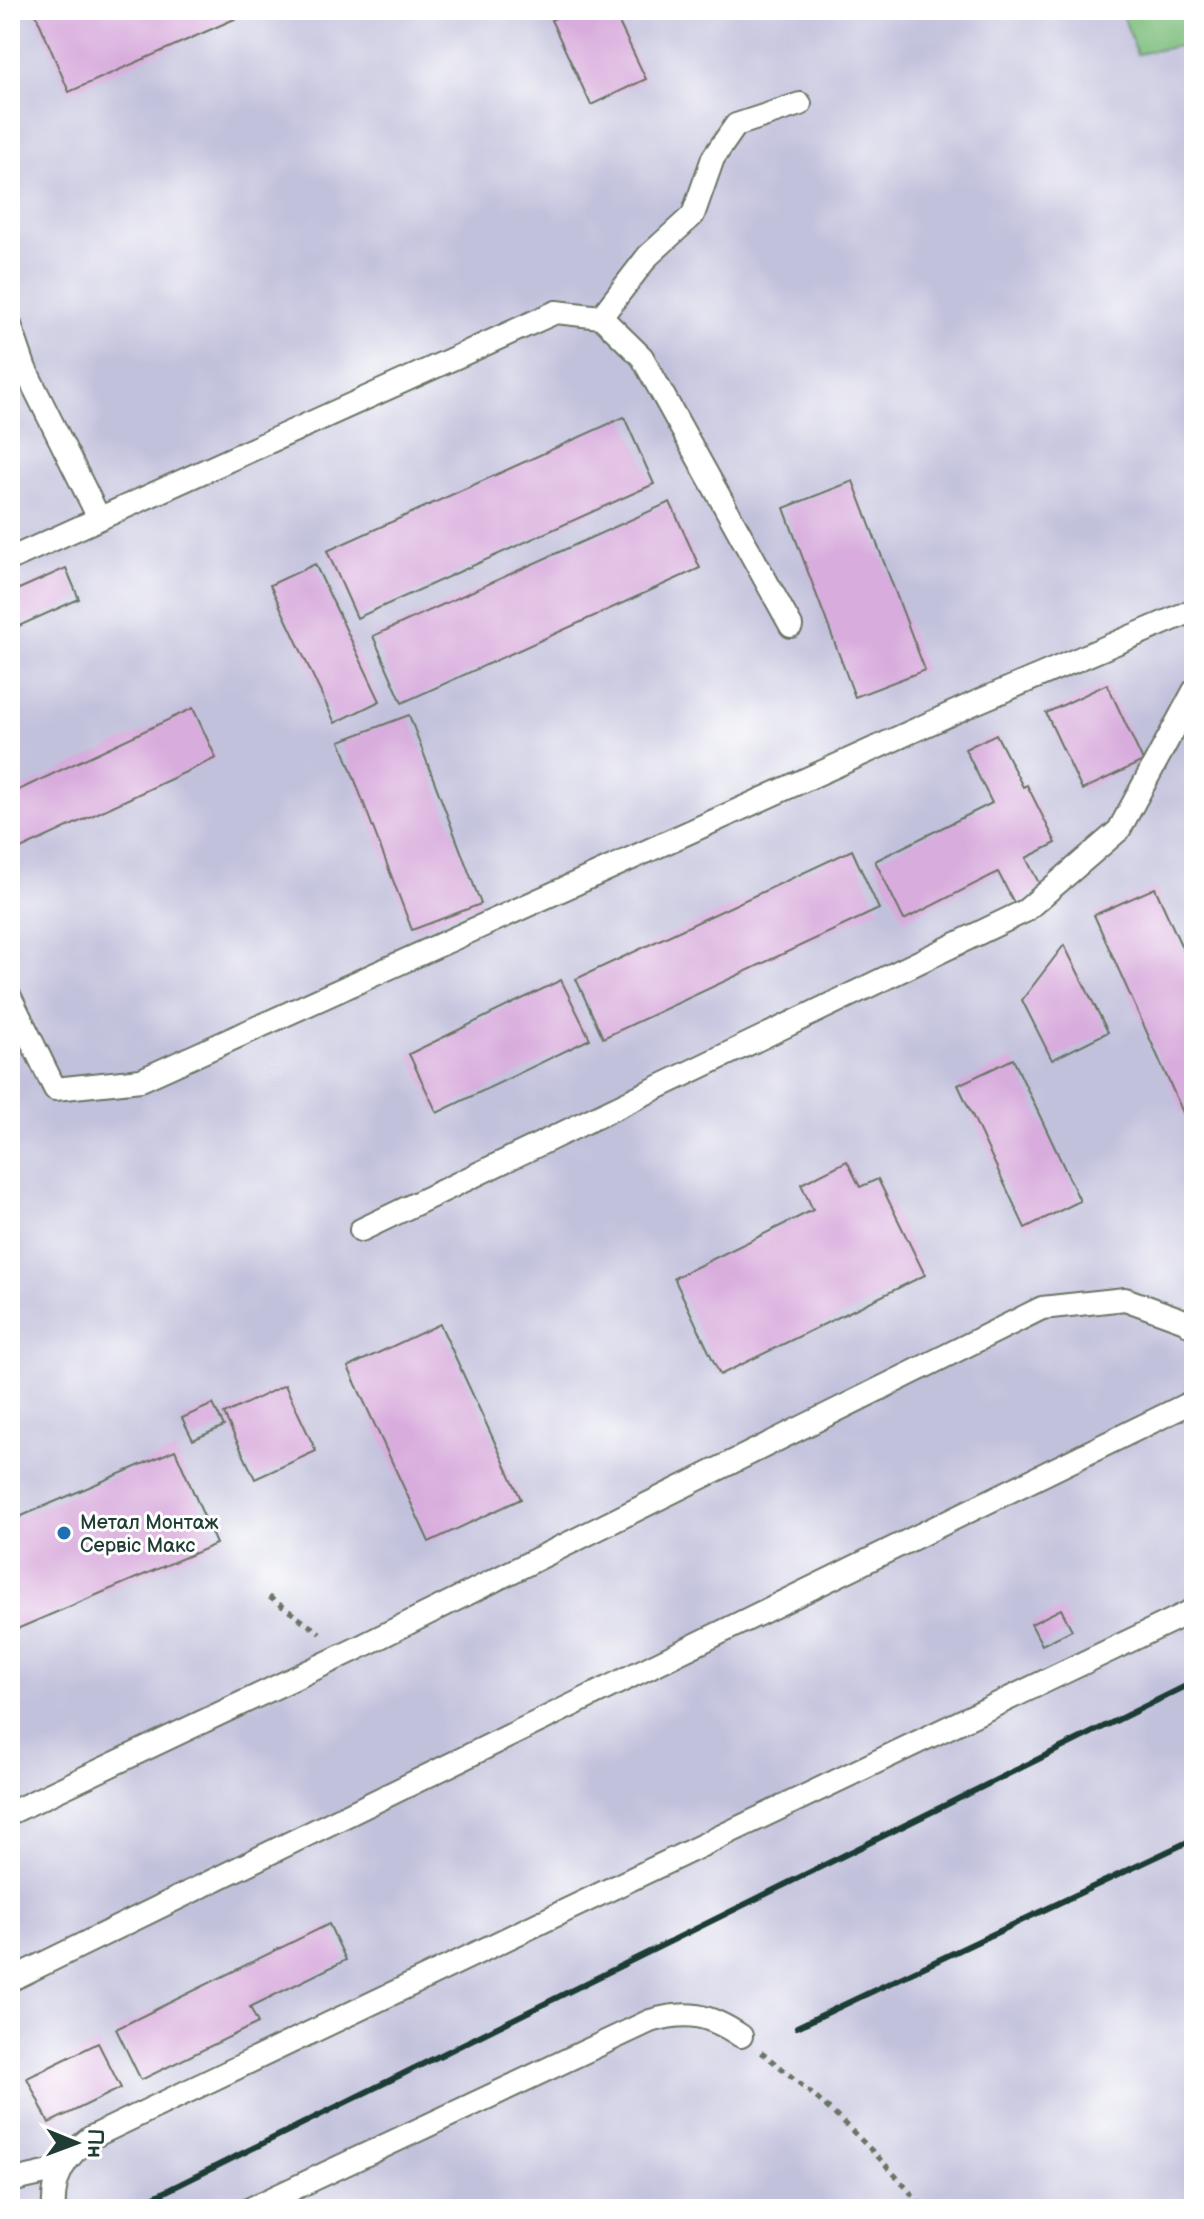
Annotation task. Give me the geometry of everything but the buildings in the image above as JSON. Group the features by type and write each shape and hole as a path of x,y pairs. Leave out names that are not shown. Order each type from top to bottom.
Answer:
{"lane":[{"path":"601,317 648,256 693,215 713,158 736,125 800,104"},
{"path":"10,559 556,312 601,317 642,357 791,626"},
{"path":"10,325 25,369 99,518"},
{"path":"10,997 55,1089 141,1080 977,702 1194,610"},
{"path":"361,1230 1025,911 1119,830 1194,691"},
{"path":"10,1813 356,1649 1042,1308 1125,1299 1185,1321 1194,1328"},
{"path":"10,1980 1194,1401"},
{"path":"54,2209 53,2192 59,2170 72,2152 90,2138 1194,1610"},
{"path":"250,2209 650,2021 673,2014 698,2015 721,2022 741,2036"},
{"path":"10,2181 59,2170"}],"path":[{"path":"269,1597 331,1641"},
{"path":"741,2036 790,2074 893,2171 924,2209"}],"shaded area":[{"path":"10,10 1194,10 1194,2209 10,2209"}],"green space":[{"path":"1121,10 1194,10 1194,43 1137,54"}],"railway":[{"path":"130,2209 1194,1682"},
{"path":"797,2027 1194,1839"}],"place":[{"name":"Метал Монтаж Сервіс Макс","path":"64,1533"}]}
